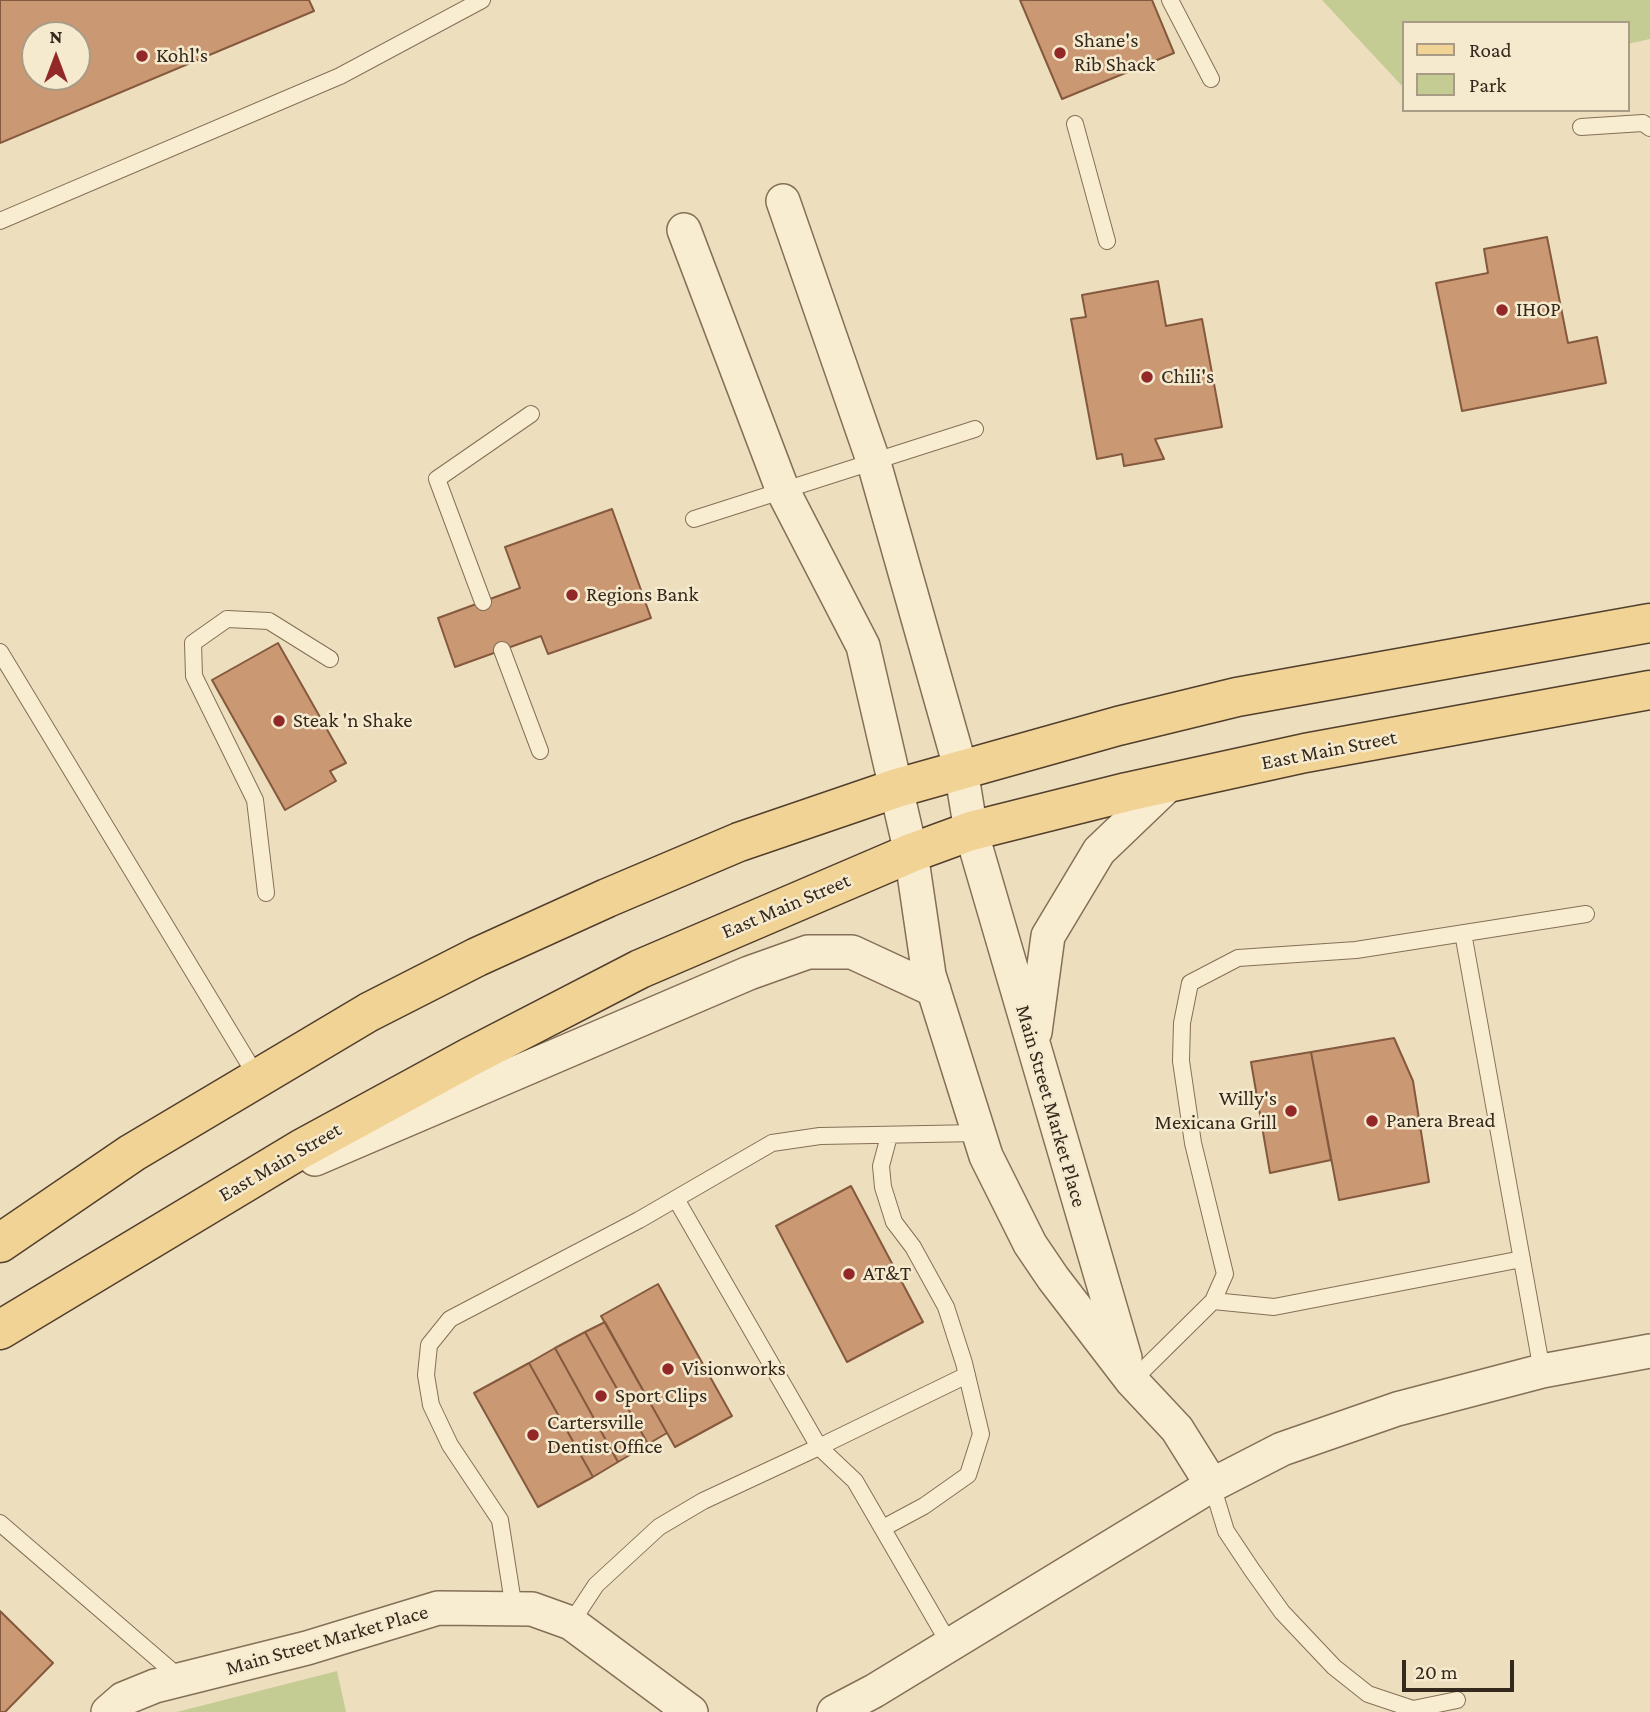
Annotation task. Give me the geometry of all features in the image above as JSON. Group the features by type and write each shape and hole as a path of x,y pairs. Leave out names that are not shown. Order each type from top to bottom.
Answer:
{"main road":[{"path":"0,1243 132,1153 381,1006 607,898 739,842 961,769 1237,697 1650,622"},
{"name":"East Main Street","path":"0,1330 301,1149 640,968 911,853 971,831 1305,753 1650,690"}],"street":[{"name":"Main Street Market Place","path":"783,201 874,463 961,769 971,831 1132,1381"},
{"name":"Main Street Market Place","path":"684,230 783,491 863,646 911,853 929,975 986,1156 1030,1244 1132,1381 1177,1429 1212,1485"},
{"path":"1034,1045 1048,936 1099,851 1170,783"},
{"path":"301,1149 312,1160 749,973 808,952 852,952 934,990"},
{"path":"834,1712 950,1645 1212,1485 1282,1449 1397,1409 1542,1371 1650,1351"},
{"name":"Main Street Market Place","path":"108,1712 123,1699 155,1686 307,1648 438,1608 532,1609 571,1623 691,1712"}],"lane":[{"path":"0,220 340,76 482,0"},
{"path":"1170,0 1211,79"},
{"path":"1581,127 1643,123 1650,128"},
{"path":"1075,124 1107,241"},
{"path":"483,602 437,479 531,414"},
{"path":"694,519 975,429"},
{"path":"266,893 255,800 194,676 192,643 227,619 269,621 330,659"},
{"path":"502,650 540,751"},
{"path":"0,652 257,1077"},
{"path":"1132,1381 1213,1301 1225,1275 1193,1143 1181,1060 1182,1023 1190,983 1238,958 1356,950 1586,914"},
{"path":"1462,933 1542,1371"},
{"path":"514,1609 500,1520 450,1445 431,1405 426,1375 429,1345 450,1319 676,1199 772,1143 820,1136 979,1133"},
{"path":"883,1528 924,1506 968,1475 981,1434 967,1375 946,1307 913,1247 894,1222 883,1187 881,1166 889,1136"},
{"path":"676,1199 819,1447 855,1481 950,1645"},
{"path":"1213,1301 1274,1307 1522,1259"},
{"path":"571,1623 596,1586 659,1527 703,1502 967,1375"},
{"name":"Main Street Market Place","path":"1212,1485 1226,1531 1252,1570 1282,1612 1334,1667 1368,1694 1413,1709 1457,1700"},
{"path":"0,1523 182,1680"}],"green space":[{"path":"1322,0 1650,0 1650,39 1629,44 1629,21 1402,21 1402,86"},
{"path":"337,1671 346,1712 177,1712"}],"building":[{"name":"Kohl's","path":"0,0 309,0 314,11 0,143"},
{"path":"1020,0 1152,0 1174,53 1062,99"},
{"name":"IHOP","path":"1547,237 1568,343 1597,337 1606,383 1462,411 1436,283 1488,273 1484,249"},
{"name":"Chili's","path":"1158,281 1166,326 1202,319 1222,427 1155,439 1164,459 1124,466 1122,454 1097,459 1071,319 1086,317 1082,295"},
{"name":"Regions Bank","path":"612,509 651,618 548,654 541,636 455,667 438,618 520,588 505,547"},
{"name":"Steak 'n Shake","path":"278,643 346,763 330,771 336,781 285,810 212,680"},
{"name":"Panera Bread","path":"1394,1038 1413,1081 1429,1182 1339,1200 1311,1052"},
{"name":"Willy's Mexicana Grill","path":"1311,1052 1331,1160 1270,1173 1251,1062"},
{"name":"AT&T","path":"851,1186 923,1322 847,1362 776,1226"},
{"name":"Visionworks","path":"658,1284 732,1416 675,1447 601,1316"},
{"path":"605,1322 667,1433 648,1444 585,1332"},
{"name":"Sport Clips","path":"585,1332 648,1444 618,1462 555,1348"},
{"path":"555,1348 618,1462 593,1477 529,1363"},
{"name":"Cartersville Dentist Office","path":"529,1363 593,1477 538,1507 474,1393"},
{"path":"0,1611 53,1663 5,1712 0,1712"}],"place":[{"name":"Shane's Rib Shack","path":"1060,53"},
{"name":"Kohl's","path":"142,56"},
{"name":"IHOP","path":"1502,310"},
{"name":"Chili's","path":"1147,377"},
{"name":"Regions Bank","path":"572,595"},
{"name":"Steak 'n Shake","path":"279,721"},
{"name":"Willy's Mexicana Grill","path":"1291,1111"},
{"name":"Panera Bread","path":"1372,1121"},
{"name":"AT&T","path":"849,1274"},
{"name":"Visionworks","path":"668,1369"},
{"name":"Sport Clips","path":"601,1396"},
{"name":"Cartersville Dentist Office","path":"533,1435"}]}
